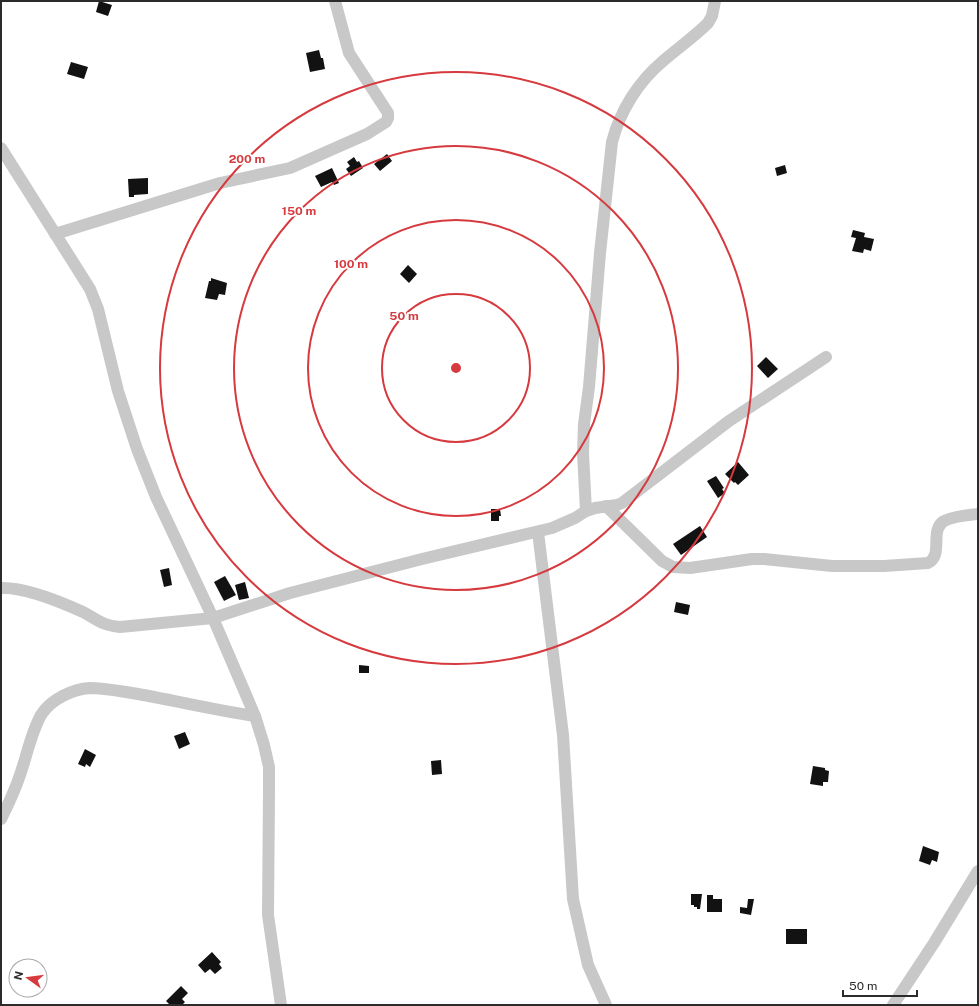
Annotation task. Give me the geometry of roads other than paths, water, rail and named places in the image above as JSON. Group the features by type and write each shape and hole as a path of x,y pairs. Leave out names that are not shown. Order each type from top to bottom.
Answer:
{"street":[{"path":"55,234 220,183 290,168 367,134 386,122 388,113 350,53 335,1"},
{"path":"586,511 583,453 584,424 589,387 600,253 612,142 626,106 642,82 662,62 708,23 716,3"},
{"path":"1,148 90,289 98,309 118,391 137,450 156,497 213,618 255,716 264,744 269,767 268,915 281,1005"},
{"path":"1,588 11,588 38,595 84,612 107,625 120,627 213,618 290,594 538,532 558,526 586,511 595,508 617,505 630,497 729,420 826,356"},
{"path":"606,506 662,561 673,568 690,568 758,559 778,559 832,566 884,566 928,563 932,561 935,555 938,530 944,521 955,517 978,514"},
{"path":"538,532 563,735 573,899 588,965 606,1005"},
{"path":"1,819 9,804 20,776 35,728 42,714 48,706 66,695 79,690 91,688 148,696 221,711 255,716"},
{"path":"893,1005 934,943 978,871"}]}
